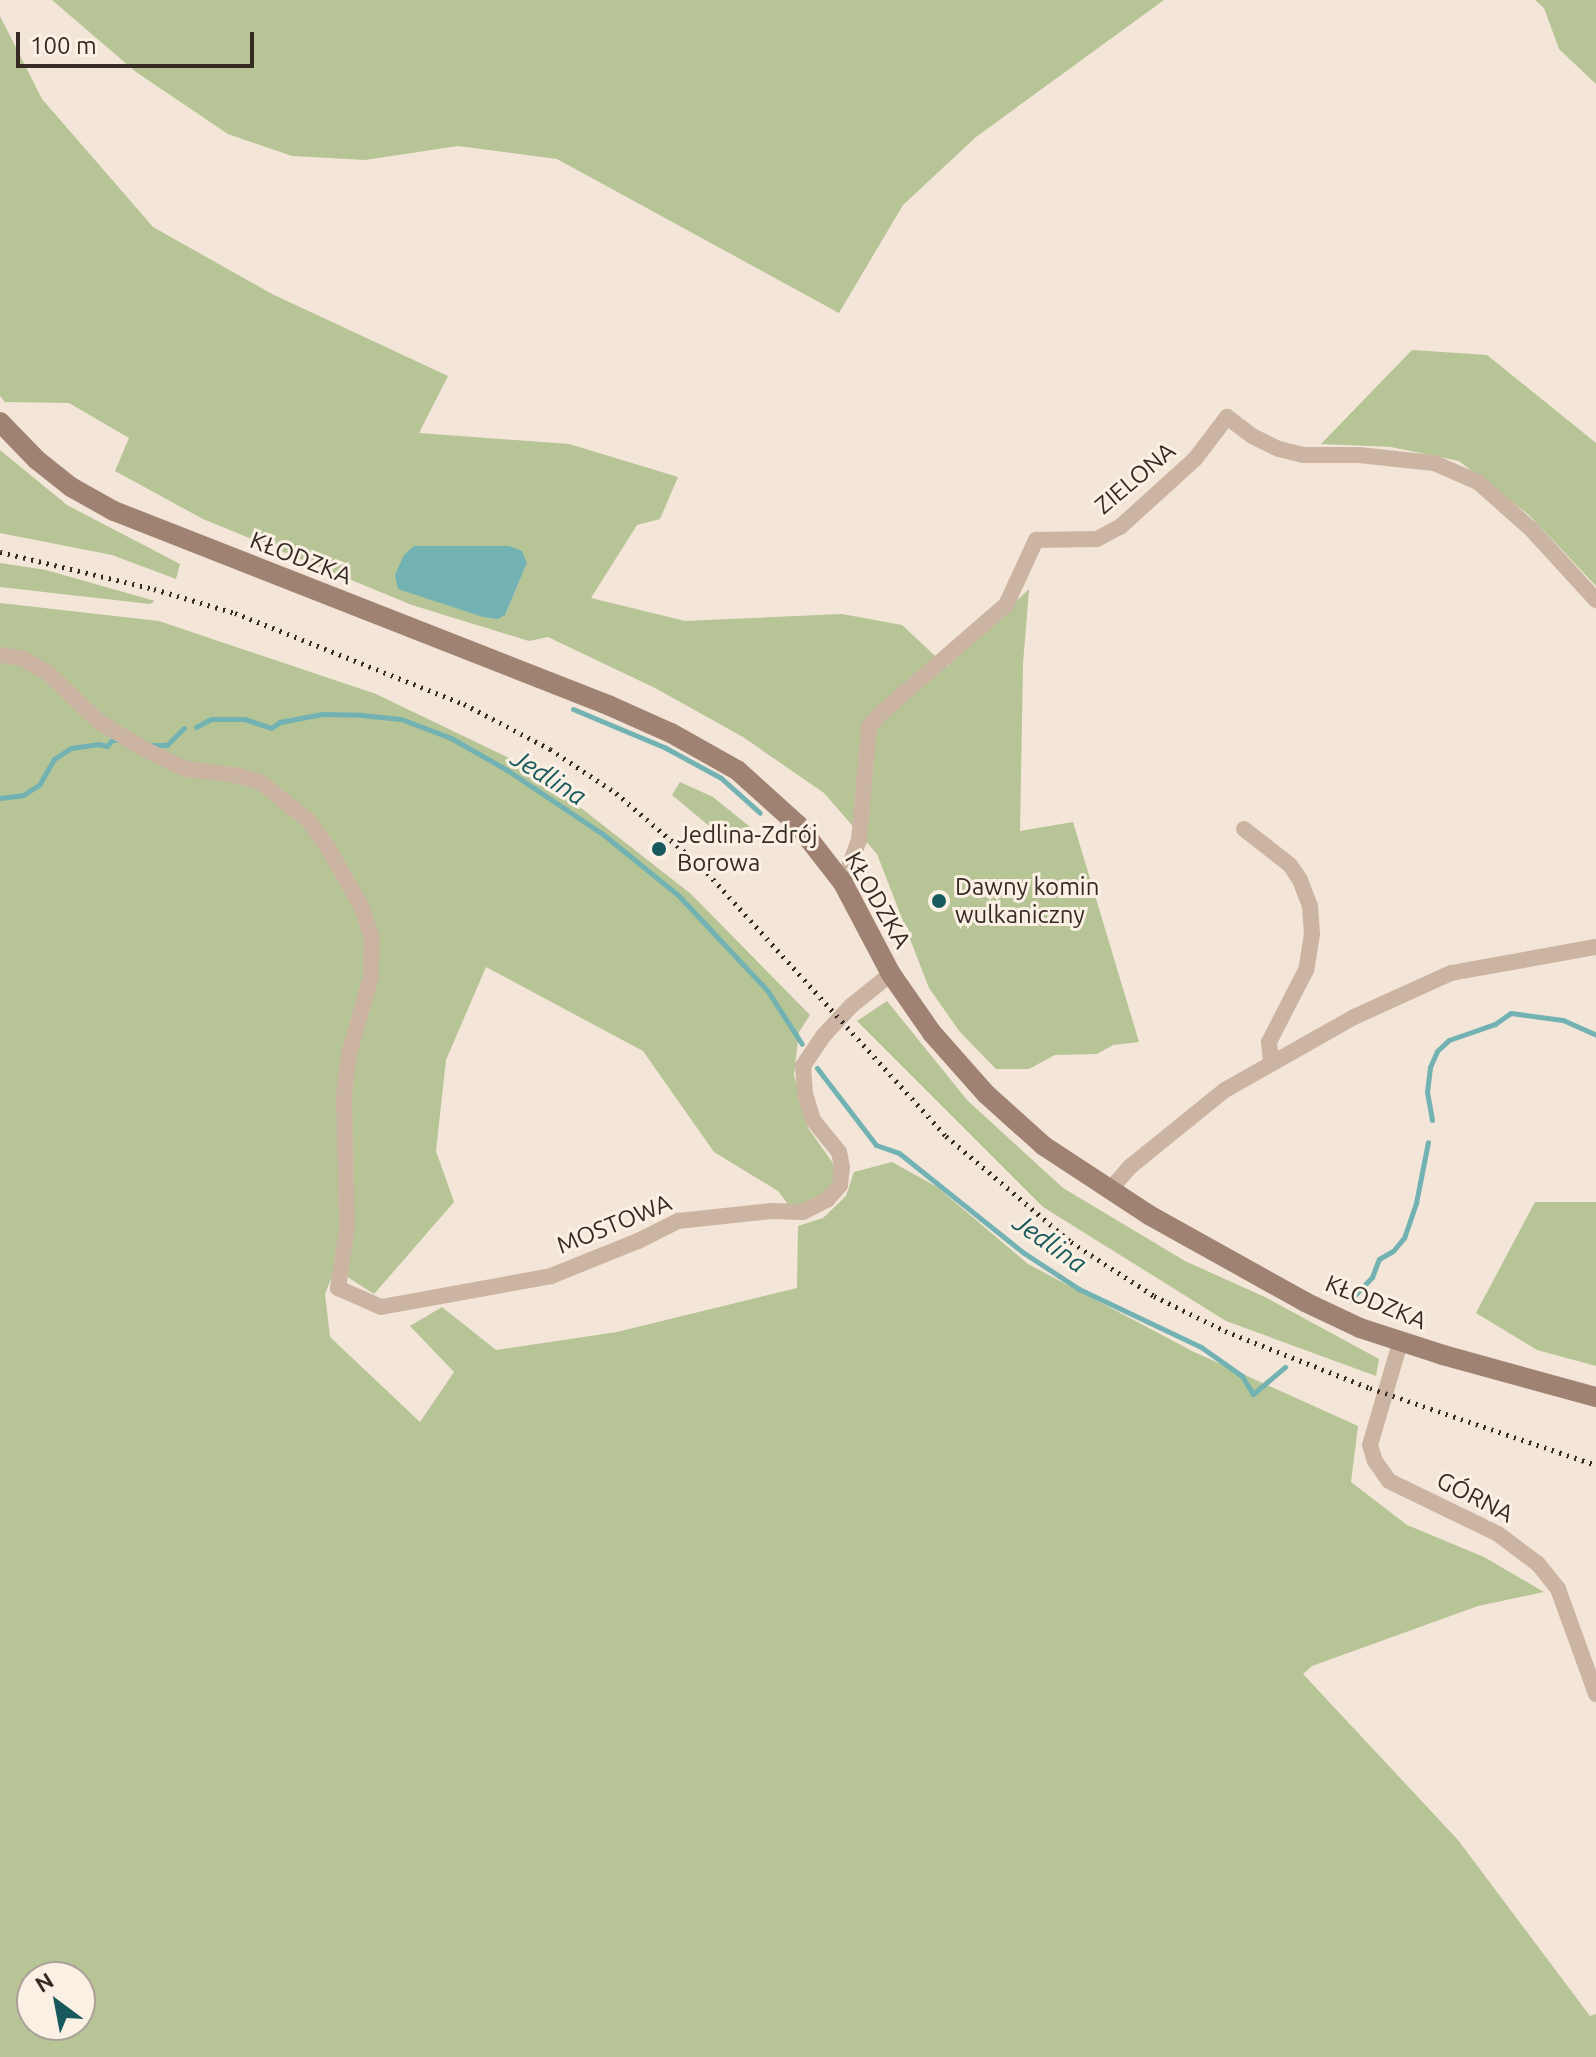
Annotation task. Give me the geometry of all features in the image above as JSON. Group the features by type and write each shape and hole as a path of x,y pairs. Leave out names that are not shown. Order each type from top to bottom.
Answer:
{"main road":[{"name":"KŁODZKA","path":"0,422 37,460 71,487 114,511 671,733 737,770 798,825 843,883 891,974 932,1033 986,1094 1044,1146 1109,1191 1305,1302 1400,1343 1596,1397"}],"street":[{"name":"ZIELONA","path":"843,883 859,840 869,727 874,720 1006,605 1036,540 1097,539 1120,527 1195,459 1227,417 1252,436 1279,449 1303,455 1359,455 1434,463 1478,482 1532,530 1596,600"},
{"name":"MOSTOWA","path":"0,655 22,658 48,673 98,721 158,756 195,772 234,775 260,782 308,820 329,849 362,908 372,939 371,976 349,1054 344,1096 347,1229 338,1288 381,1307 396,1307 551,1276 638,1241 678,1221 771,1211 803,1212 827,1200 840,1185 842,1167 839,1152 813,1120 805,1094 803,1066 824,1035 851,1006 891,974"},
{"path":"1244,829 1290,865 1300,880 1310,906 1312,934 1306,970 1269,1042 1271,1062"},
{"path":"1109,1191 1131,1166 1225,1090 1354,1017 1451,973 1596,947"},
{"name":"GÓRNA","path":"1400,1343 1370,1445 1375,1461 1389,1481 1498,1534 1538,1564 1558,1589 1596,1694"}],"green space":[{"path":"52,0 1164,0 976,137 903,205 839,313 557,159 458,146 365,160 292,156 228,134 136,72"},
{"path":"1535,0 1596,0 1596,84 1559,49 1544,8"},
{"path":"0,16 42,99 153,227 272,294 448,376 419,433 569,444 678,477 660,519 637,525 591,598 685,621 842,614 902,625 947,667 1029,589 1023,664 1020,831 1073,822 1139,1042 1113,1045 1097,1054 1055,1055 1029,1069 996,1069 960,1032 929,988 877,854 824,793 743,737 655,688 548,637 529,641 412,605 203,519 115,471 129,438 69,403 5,402 0,396","holes":["414,546 509,546 527,563 505,615"]},
{"path":"1412,350 1487,355 1596,443 1596,586 1529,515 1459,461 1391,447 1321,444"},
{"path":"0,450 67,505 180,564 176,579 112,555 0,533"},
{"path":"0,563 46,570 155,601 150,604 0,587"},
{"path":"0,603 159,621 376,694 513,760 558,790 691,894 810,1015 799,1032 794,1075 808,1128 835,1166 840,1185 827,1200 790,1207 778,1191 714,1152 643,1051 486,967 446,1060 436,1151 454,1202 374,1294 335,1269 325,1294 330,1337 420,1422 454,1372 410,1326 442,1307 496,1350 617,1332 797,1288 798,1226 823,1218 846,1196 854,1172 892,1162 937,1187 1028,1264 1194,1352 1358,1426 1351,1482 1407,1525 1484,1557 1544,1592 1478,1606 1312,1666 1303,1674 1458,1840 1590,2016 1596,2014 1596,2057 0,2057"},
{"path":"680,782 713,797 755,831 737,838 708,825 672,795"},
{"path":"887,1001 967,1100 1063,1188 1185,1261 1267,1298 1379,1359 1376,1376 1226,1321 1043,1207 857,1021"},
{"path":"1535,1202 1596,1202 1596,1366 1537,1350 1476,1313"}],"water":[{"path":"414,546 509,546 522,551 527,563 505,615 498,619 483,617 398,589 395,575 404,555"}],"waterway":[{"path":"573,709 664,747 721,778 760,813"},
{"name":"Jedlina","path":"196,727 211,719 244,719 271,728 280,722 322,714 361,715 401,719 451,738 507,770 604,835 679,896 767,990 802,1044"},
{"name":"Jedlina","path":"152,745 167,745 184,728"},
{"name":"Jedlina","path":"0,798 23,795 39,785 54,759 71,748 98,744 107,746 112,740 117,740"},
{"name":"Jedlina","path":"1432,1120 1427,1092 1430,1067 1437,1051 1449,1040 1495,1024 1511,1013 1563,1020 1596,1035"},
{"name":"Jedlina","path":"817,1068 876,1145 899,1153 1024,1253 1079,1289 1201,1347 1242,1376 1253,1394 1285,1367"},
{"name":"Jedlina","path":"1350,1300 1372,1277 1379,1259 1393,1251 1404,1238 1416,1203 1428,1142"}],"railway":[{"path":"0,552 154,589 235,613 464,704 550,749 616,793 702,867 946,1136 1071,1242 1154,1296 1225,1331 1370,1388 1596,1465"}],"place":[{"name":"Jedlina-Zdrój Borowa","path":"659,849"},
{"name":"Dawny komin wulkaniczny","path":"939,901"}]}
